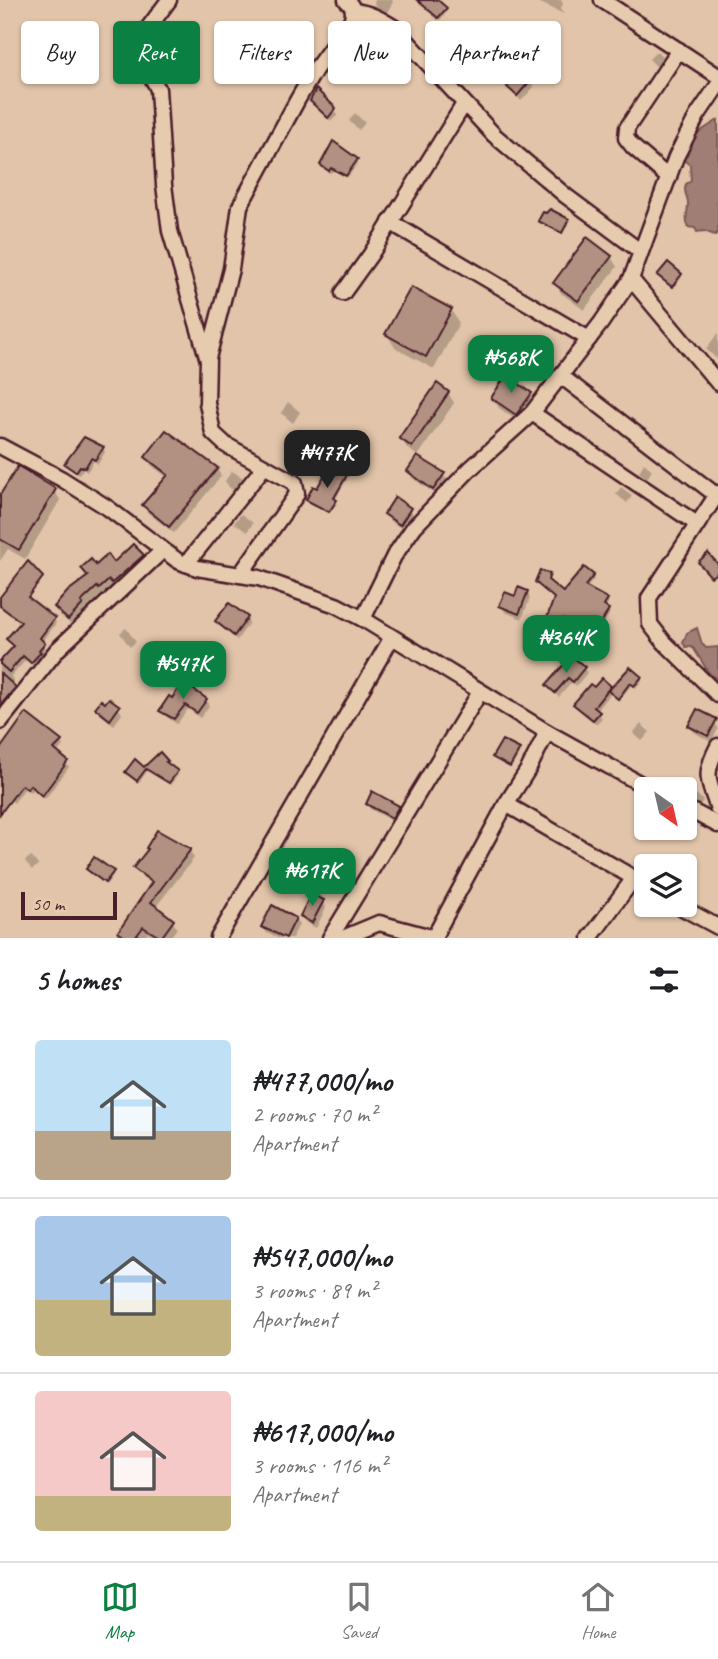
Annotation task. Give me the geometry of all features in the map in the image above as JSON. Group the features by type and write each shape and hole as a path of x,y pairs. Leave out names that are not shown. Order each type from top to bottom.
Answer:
{"street":[{"path":"169,0 146,31 140,55 158,89 170,231 208,358"},
{"path":"602,0 718,76"},
{"path":"240,575 297,494 295,483 226,445 213,433 207,403 208,358 231,269 240,206 315,70 352,19 350,6 379,17 395,28 494,135 566,196 640,251"},
{"path":"669,178 626,138 627,128 679,50"},
{"path":"363,619 394,556 414,527 470,469 532,413 631,279 686,136 718,85"},
{"path":"343,293 464,104"},
{"path":"390,222 589,339"},
{"path":"631,279 718,383"},
{"path":"561,376 717,494 649,598 650,624 664,642 718,695"},
{"path":"532,413 697,524"},
{"path":"0,446 62,479 108,508 178,561 197,568 259,578 336,606 363,619 547,732 634,780"},
{"path":"186,564 264,467"},
{"path":"0,722 57,650 163,550"},
{"path":"218,938 392,638"},
{"path":"330,938 480,692"},
{"path":"342,938 379,923 434,938 547,732"},
{"path":"718,746 708,766 708,781 718,808"},
{"path":"506,804 634,879"},
{"path":"697,814 718,825"},
{"path":"590,938 634,889"},
{"path":"697,916 718,927"}],"shaded area":[{"path":"718,120 718,232 715,235 704,231 697,232 695,228 688,227 685,189 686,184 691,181 690,165 680,157 690,138"},
{"path":"697,628 706,648 718,647 718,680 709,673 694,649 683,643 687,633"}],"building":[{"path":"417,0 438,0 447,8 438,18"},
{"path":"509,84 528,84 517,96 507,87"},
{"path":"316,89 336,108 328,118 310,101"},
{"path":"333,141 358,159 346,176 320,165"},
{"path":"550,209 569,219 562,233 538,221 543,212 546,213"},
{"path":"587,237 612,256 578,301 553,283"},
{"path":"668,262 682,274 672,287 657,275"},
{"path":"411,287 452,309 426,357 385,334"},
{"path":"506,375 532,393 516,415 491,398"},
{"path":"437,383 449,392 412,447 399,438"},
{"path":"166,430 218,468 169,527 142,505 168,475 145,457"},
{"path":"316,436 331,445 322,459 307,450"},
{"path":"84,437 104,447 95,460 91,458 85,468 80,466 76,472 64,464"},
{"path":"417,456 445,473 433,490 407,471"},
{"path":"18,466 56,489 19,550 0,539 0,495"},
{"path":"330,466 347,475 329,512 306,500 313,486 317,488"},
{"path":"395,497 411,508 400,525 384,514"},
{"path":"133,544 144,555 112,583 109,580 99,589 97,587 81,602 83,604 68,620 54,607 68,591 88,576 81,568 91,559 96,565 108,554 114,562"},
{"path":"708,553 718,564 718,572 711,577 698,562"},
{"path":"28,561 43,577 28,597 55,618 40,638 45,643 39,650 41,652 31,663 23,656 9,672 0,661 14,646 6,639 21,622 0,606 0,597"},
{"path":"584,567 594,575 585,586 608,599 604,606 609,609 594,636 563,619 559,633 543,629 554,598 535,582 540,570 550,574 548,580 563,592"},
{"path":"518,587 528,591 519,614 499,606 505,592 515,596"},
{"path":"229,603 248,617 234,636 215,621"},
{"path":"573,657 585,667 573,682 568,678 555,693 546,685"},
{"path":"630,667 642,677 634,686 630,683 618,699 608,691"},
{"path":"0,673 16,687 0,706"},
{"path":"602,678 611,686 594,707 600,712 593,720 573,704 590,684 594,687"},
{"path":"183,682 207,699 197,713 185,705 174,719 159,711"},
{"path":"109,698 120,706 110,720 95,708 101,700 105,703"},
{"path":"697,709 717,719 708,736 688,726"},
{"path":"26,713 62,741 54,749 68,761 42,796 30,785 27,789 22,785 0,814 0,749"},
{"path":"502,740 520,749 510,767 492,757"},
{"path":"160,752 168,761 166,762 178,771 169,783 146,769 137,781 125,772 135,759 144,767"},
{"path":"372,791 399,806 392,818 366,804"},
{"path":"157,830 191,849 151,902 174,920 161,938 143,927 135,938 126,938 118,932 152,882 133,868 148,849 146,848"},
{"path":"94,857 114,871 105,883 86,869"},
{"path":"311,894 324,900 312,923 300,916"},
{"path":"272,905 296,918 286,938 261,927"}]}
